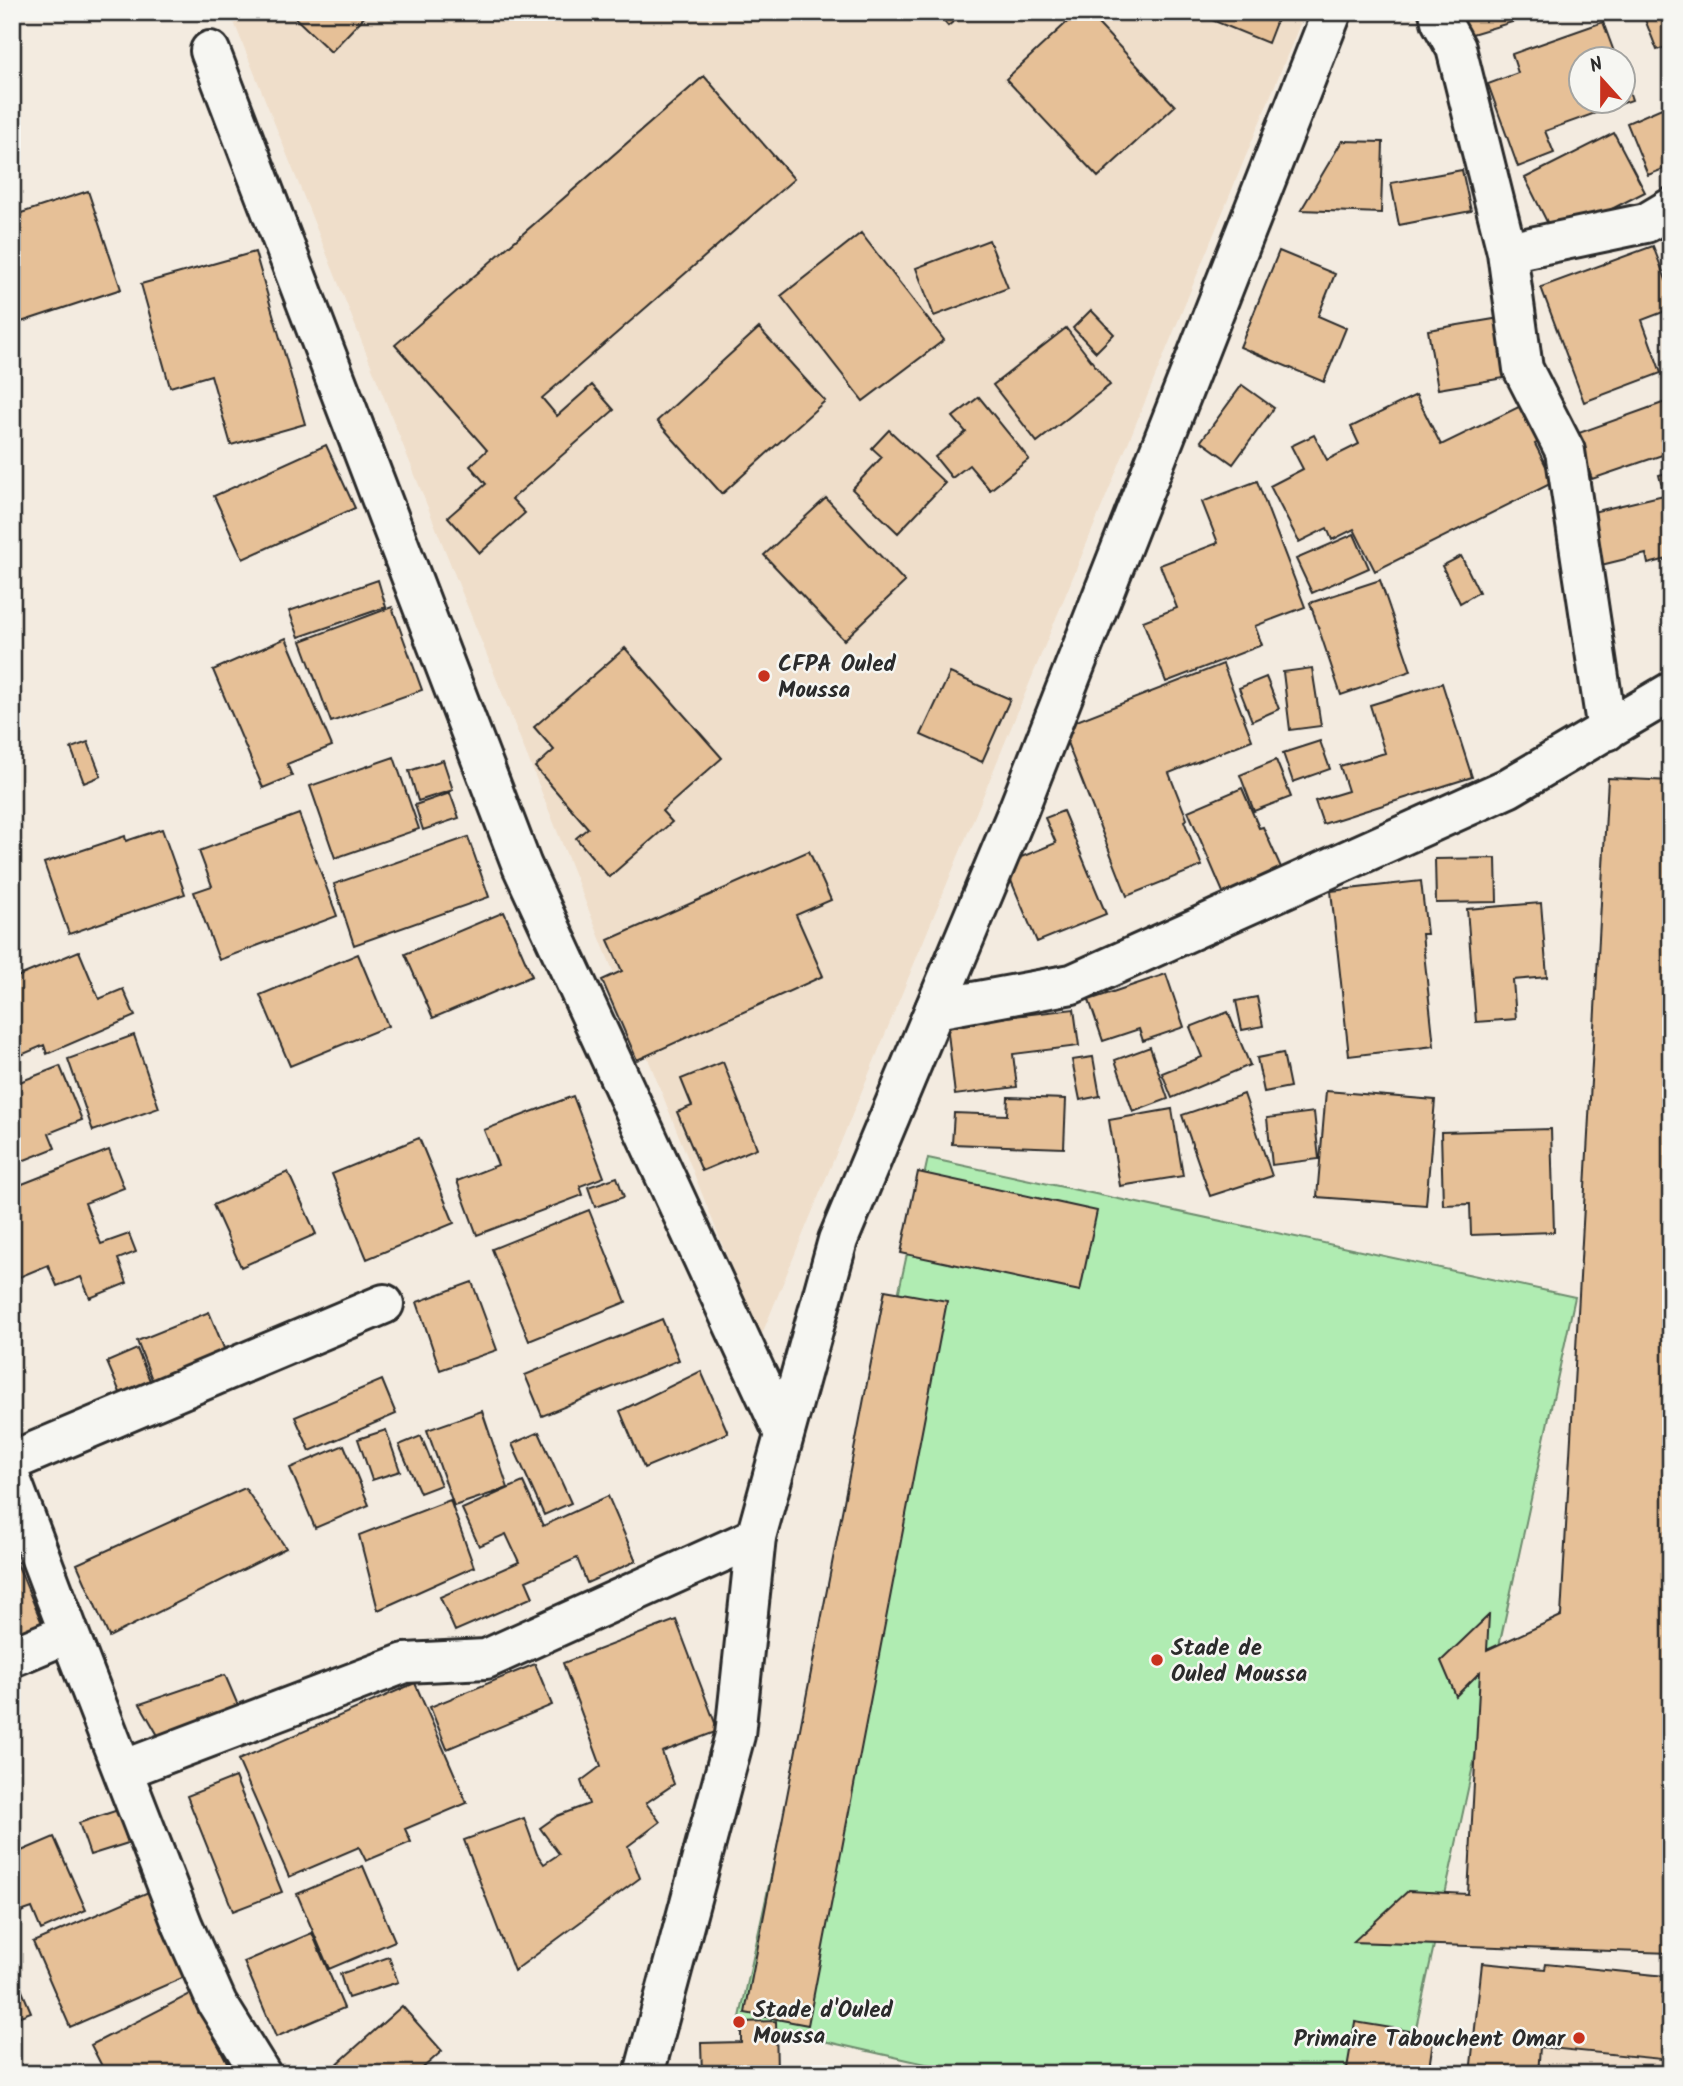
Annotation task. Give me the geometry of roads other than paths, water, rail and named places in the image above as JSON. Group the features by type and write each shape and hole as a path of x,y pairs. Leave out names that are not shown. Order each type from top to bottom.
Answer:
{"street":[{"path":"644,2074 734,1735 756,1537 838,1240 1019,808 1332,12"},
{"path":"1439,12 1456,48 1507,251 1523,369 1564,451 1607,730"},
{"path":"210,51 523,866 784,1434"},
{"path":"1507,251 1646,223 1671,208"},
{"path":"935,1009 1072,984 1508,788 1671,692"},
{"path":"12,1461 384,1304"},
{"path":"12,1482 183,1926 217,2003 261,2074"},
{"path":"123,1770 405,1664 486,1659 756,1537"},
{"path":"12,1657 69,1633"}],"place":[{"name":"CFPA Ouled Moussa","path":"764,676"},
{"name":"Stade de Ouled Moussa","path":"1157,1660"},
{"name":"Stade d'Ouled Moussa","path":"739,2022"},
{"name":"Primaire Tabouchent Omar","path":"1579,2038"}]}
